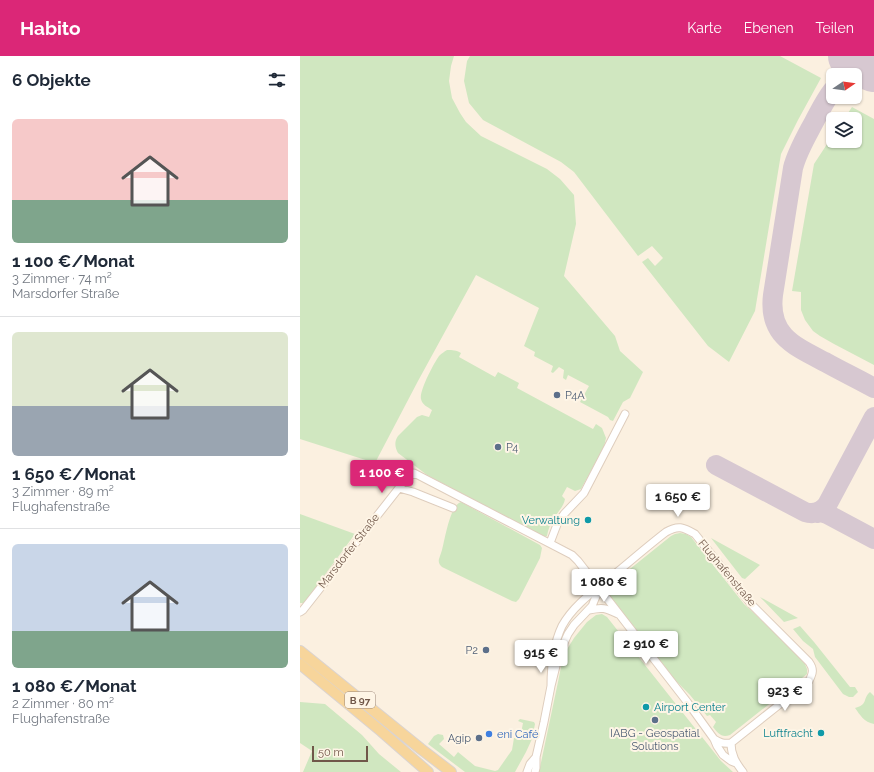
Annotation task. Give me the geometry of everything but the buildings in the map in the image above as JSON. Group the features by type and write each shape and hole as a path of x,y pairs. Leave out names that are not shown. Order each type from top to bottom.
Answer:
{"main road":[{"name":"B 97","path":"300,651 420,749 451,772"},
{"name":"B 97","path":"300,664 428,772"}],"street":[{"path":"625,414 584,493 558,522 550,543 572,555 578,561 688,703 714,739 723,755 736,764 743,772"},
{"name":"Marsdorfer Straße","path":"300,612 398,488 414,473 550,543"},
{"path":"398,488 413,492 453,508"},
{"name":"Flughafenstraße","path":"550,686 551,663 554,649 563,625 570,614 599,587 666,532 676,527 683,528 695,534 751,604 809,662 812,667 812,674 809,681 731,744"},
{"name":"Flughafenstraße","path":"535,772 536,757 550,686 559,654 574,625 589,610 595,600 599,587"},
{"path":"589,610 603,608 620,615"},
{"path":"714,739 720,743 731,744 732,753 736,764"},
{"name":"Flughafenstraße","path":"527,772 530,764 536,757"}],"green space":[{"path":"300,56 454,56 449,81 452,98 466,122 481,136 547,169 560,179 574,195 576,224 564,276 615,336 620,351 643,372 630,398 623,402 613,421 580,402 589,386 568,375 566,380 563,378 564,370 559,367 553,373 551,372 553,366 534,356 535,352 524,346 539,308 476,275 375,463 300,439"},
{"path":"470,56 780,56 821,78 781,154 755,311 729,362 708,346 642,262 648,258 655,266 663,258 652,246 638,256 574,172 561,162 483,120 469,103 464,81 467,61"},
{"path":"852,107 861,112 849,112"},
{"path":"862,112 874,119 874,365 813,331 805,320 801,310 801,292 792,291 814,164 826,146 826,148 862,148"},
{"name":"P4","path":"447,350 458,351 461,353 459,357 495,377 498,372 519,383 517,388 593,429 596,424 602,428 606,438 604,447 581,489 575,491 567,487 562,496 565,499 564,504 551,523 547,536 544,537 427,475 398,453 395,444 398,436 417,417 422,415 429,417 432,410 425,406 421,399 422,390 427,377 440,355"},
{"path":"461,502 540,545 542,548 540,558 516,602 442,567 439,564 446,531 451,516 457,504"},
{"path":"300,514 355,534 304,603 300,603"},
{"path":"680,533 691,537 744,604 793,650 805,664 807,669 807,674 727,736 720,734 713,727 716,722 710,715 707,716 690,695 670,675 606,591 610,585 671,536"},
{"path":"711,538 760,565 745,579 742,578"},
{"path":"760,597 798,618 784,622"},
{"path":"602,614 607,617 721,761 733,772 539,772 562,662 566,651 587,622 596,615"},
{"path":"800,626 850,687 855,687 858,692 853,697 843,694 815,657 813,649 803,641 793,629"},
{"path":"870,692 874,696 874,724 865,720 855,708 864,703"},
{"path":"300,702 325,704 362,735 379,754 401,772 303,772 312,751 300,743"},
{"path":"520,719 534,722 535,724 532,739 515,772 465,772 428,744 434,736 438,734 443,735 444,739 439,744 454,757 458,752 475,766 495,771 498,770 512,750 514,738 520,738 523,723 518,721"}],"taxiway":[{"path":"862,74 874,73"},
{"path":"826,101 805,139 793,168 773,295 773,309 779,330 786,338 803,350 874,388"},
{"path":"716,465 805,512 817,512 827,505 874,417"},
{"path":"817,513 821,512 827,514 874,539"}],"runway":[{"path":"853,56 874,67"}],"place":[{"name":"P4A","path":"557,395"},
{"name":"P4","path":"498,447"},
{"name":"Verwaltung","path":"588,520"},
{"name":"P2","path":"486,650"},
{"name":"Airport Center","path":"646,707"},
{"name":"IABG - Geospatial Solutions","path":"655,720"},
{"name":"Luftfracht","path":"821,733"},
{"name":"eni Café","path":"489,734"},
{"name":"Agip","path":"479,738"}]}
